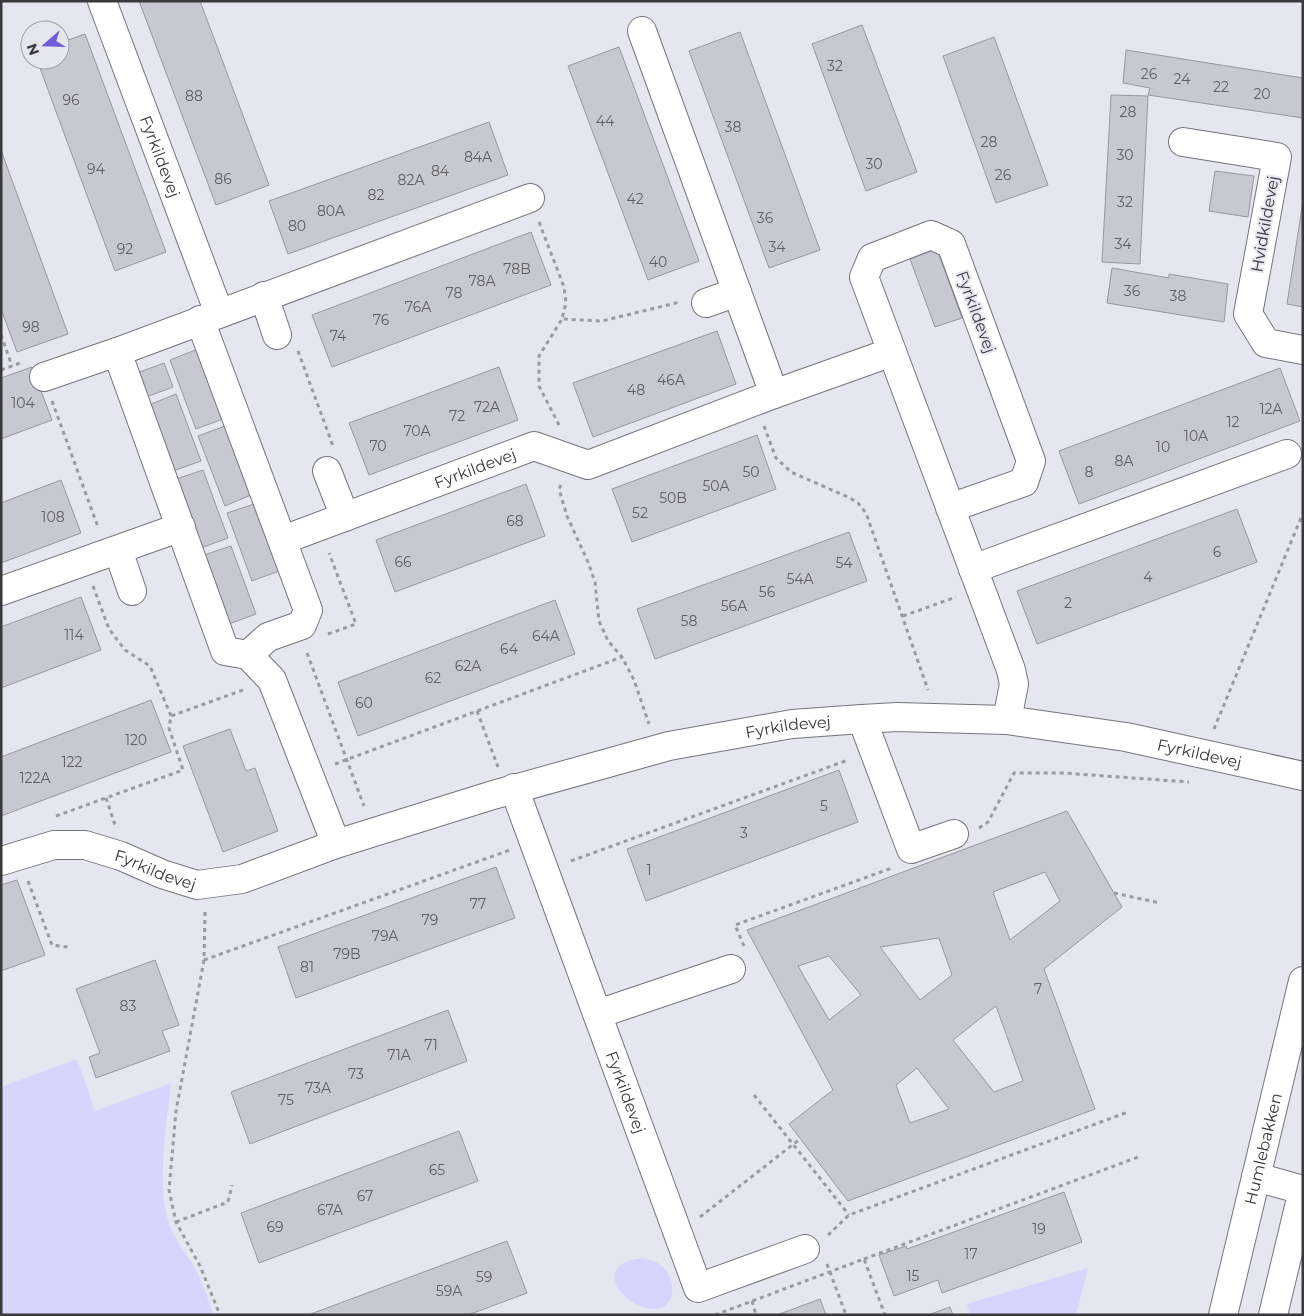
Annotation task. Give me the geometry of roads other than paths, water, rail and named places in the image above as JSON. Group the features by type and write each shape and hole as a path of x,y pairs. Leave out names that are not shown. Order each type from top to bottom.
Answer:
{"street":[{"name":"Fyrkildevej","path":"102,1 308,610 302,625 268,637 248,655"},
{"path":"642,31 737,292 764,398"},
{"name":"Hvidkildevej","path":"1182,142 1277,158 1248,314 1266,343 1303,350"},
{"path":"44,378 530,198"},
{"name":"Fyrkildevej","path":"950,508 1024,482 1031,461 951,244 931,234 872,258 864,278 892,352 950,508 1011,670 1014,684 1007,720"},
{"path":"706,303 737,292"},
{"path":"264,296 287,341"},
{"path":"117,352 225,651 248,655 272,680 310,773 336,844"},
{"name":"Fyrkildevej","path":"283,540 534,446 588,465 892,352"},
{"path":"977,579 1287,454"},
{"path":"330,459 345,517"},
{"path":"1,591 181,527"},
{"path":"103,555 132,591"},
{"name":"Fyrkildevej","path":"13,867 54,845 85,845 121,856 173,878 197,885 242,879 336,844 511,789 657,749 792,724 862,719 897,717 1007,720 1126,737 1303,776"},
{"path":"862,719 911,849 954,834"},
{"name":"Fyrkildevej","path":"511,789 534,842 698,1288 818,1248"},
{"path":"598,1014 730,969"},
{"name":"Humlebakken","path":"1223,1315 1303,981"},
{"path":"1256,1177 1303,1190 1273,1315"}]}
